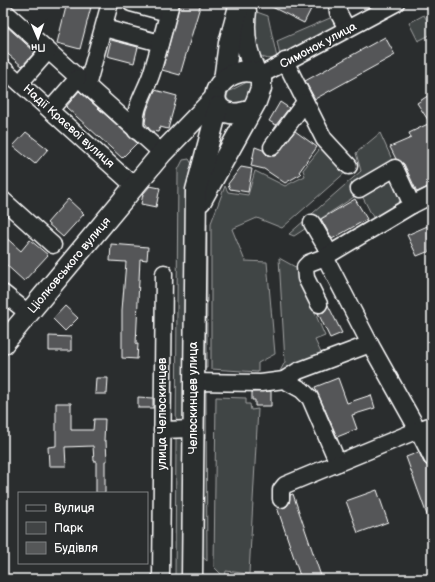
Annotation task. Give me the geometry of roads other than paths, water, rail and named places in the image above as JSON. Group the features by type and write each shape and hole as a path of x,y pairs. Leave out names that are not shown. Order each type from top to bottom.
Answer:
{"main road":[{"path":"224,80 229,44 240,3"},
{"path":"195,216 204,194 259,95 262,82 249,59 245,36 244,23 248,3"},
{"path":"195,216 196,190 216,103 217,89 224,80 236,73 246,71 258,73"},
{"path":"216,103 226,112 242,113 251,110"},
{"name":"Ціолковського вулиця","path":"3,344 26,311 162,153 216,103"},
{"name":"Челюскинцев улица","path":"192,579 192,429 195,216"}],"street":[{"path":"50,110 83,82 104,28 110,3"},
{"path":"131,3 170,8 152,74 138,105 134,120 136,130"},
{"path":"337,3 338,12 347,29"},
{"name":"Симонок улица","path":"258,73 285,62 396,3"},
{"path":"3,10 162,153"},
{"path":"104,28 160,43"},
{"path":"20,83 48,51"},
{"path":"285,62 324,140 349,166"},
{"name":"Надії Краєвої вулиця","path":"3,68 134,186"},
{"path":"272,147 305,102"},
{"path":"359,189 395,168 412,204"},
{"path":"319,304 306,278 305,267 310,263 328,255 412,204 432,195"},
{"path":"3,200 53,245"},
{"path":"312,223 370,344 425,427 432,458"},
{"name":"улица Челюскинцев","path":"161,579 164,273"},
{"path":"3,292 26,311"},
{"path":"193,382 261,383 284,380 298,371 370,344"},
{"path":"284,380 302,390 310,398 338,463"},
{"path":"281,499 281,490 284,485 425,427"},
{"path":"162,430 192,429"}]}
